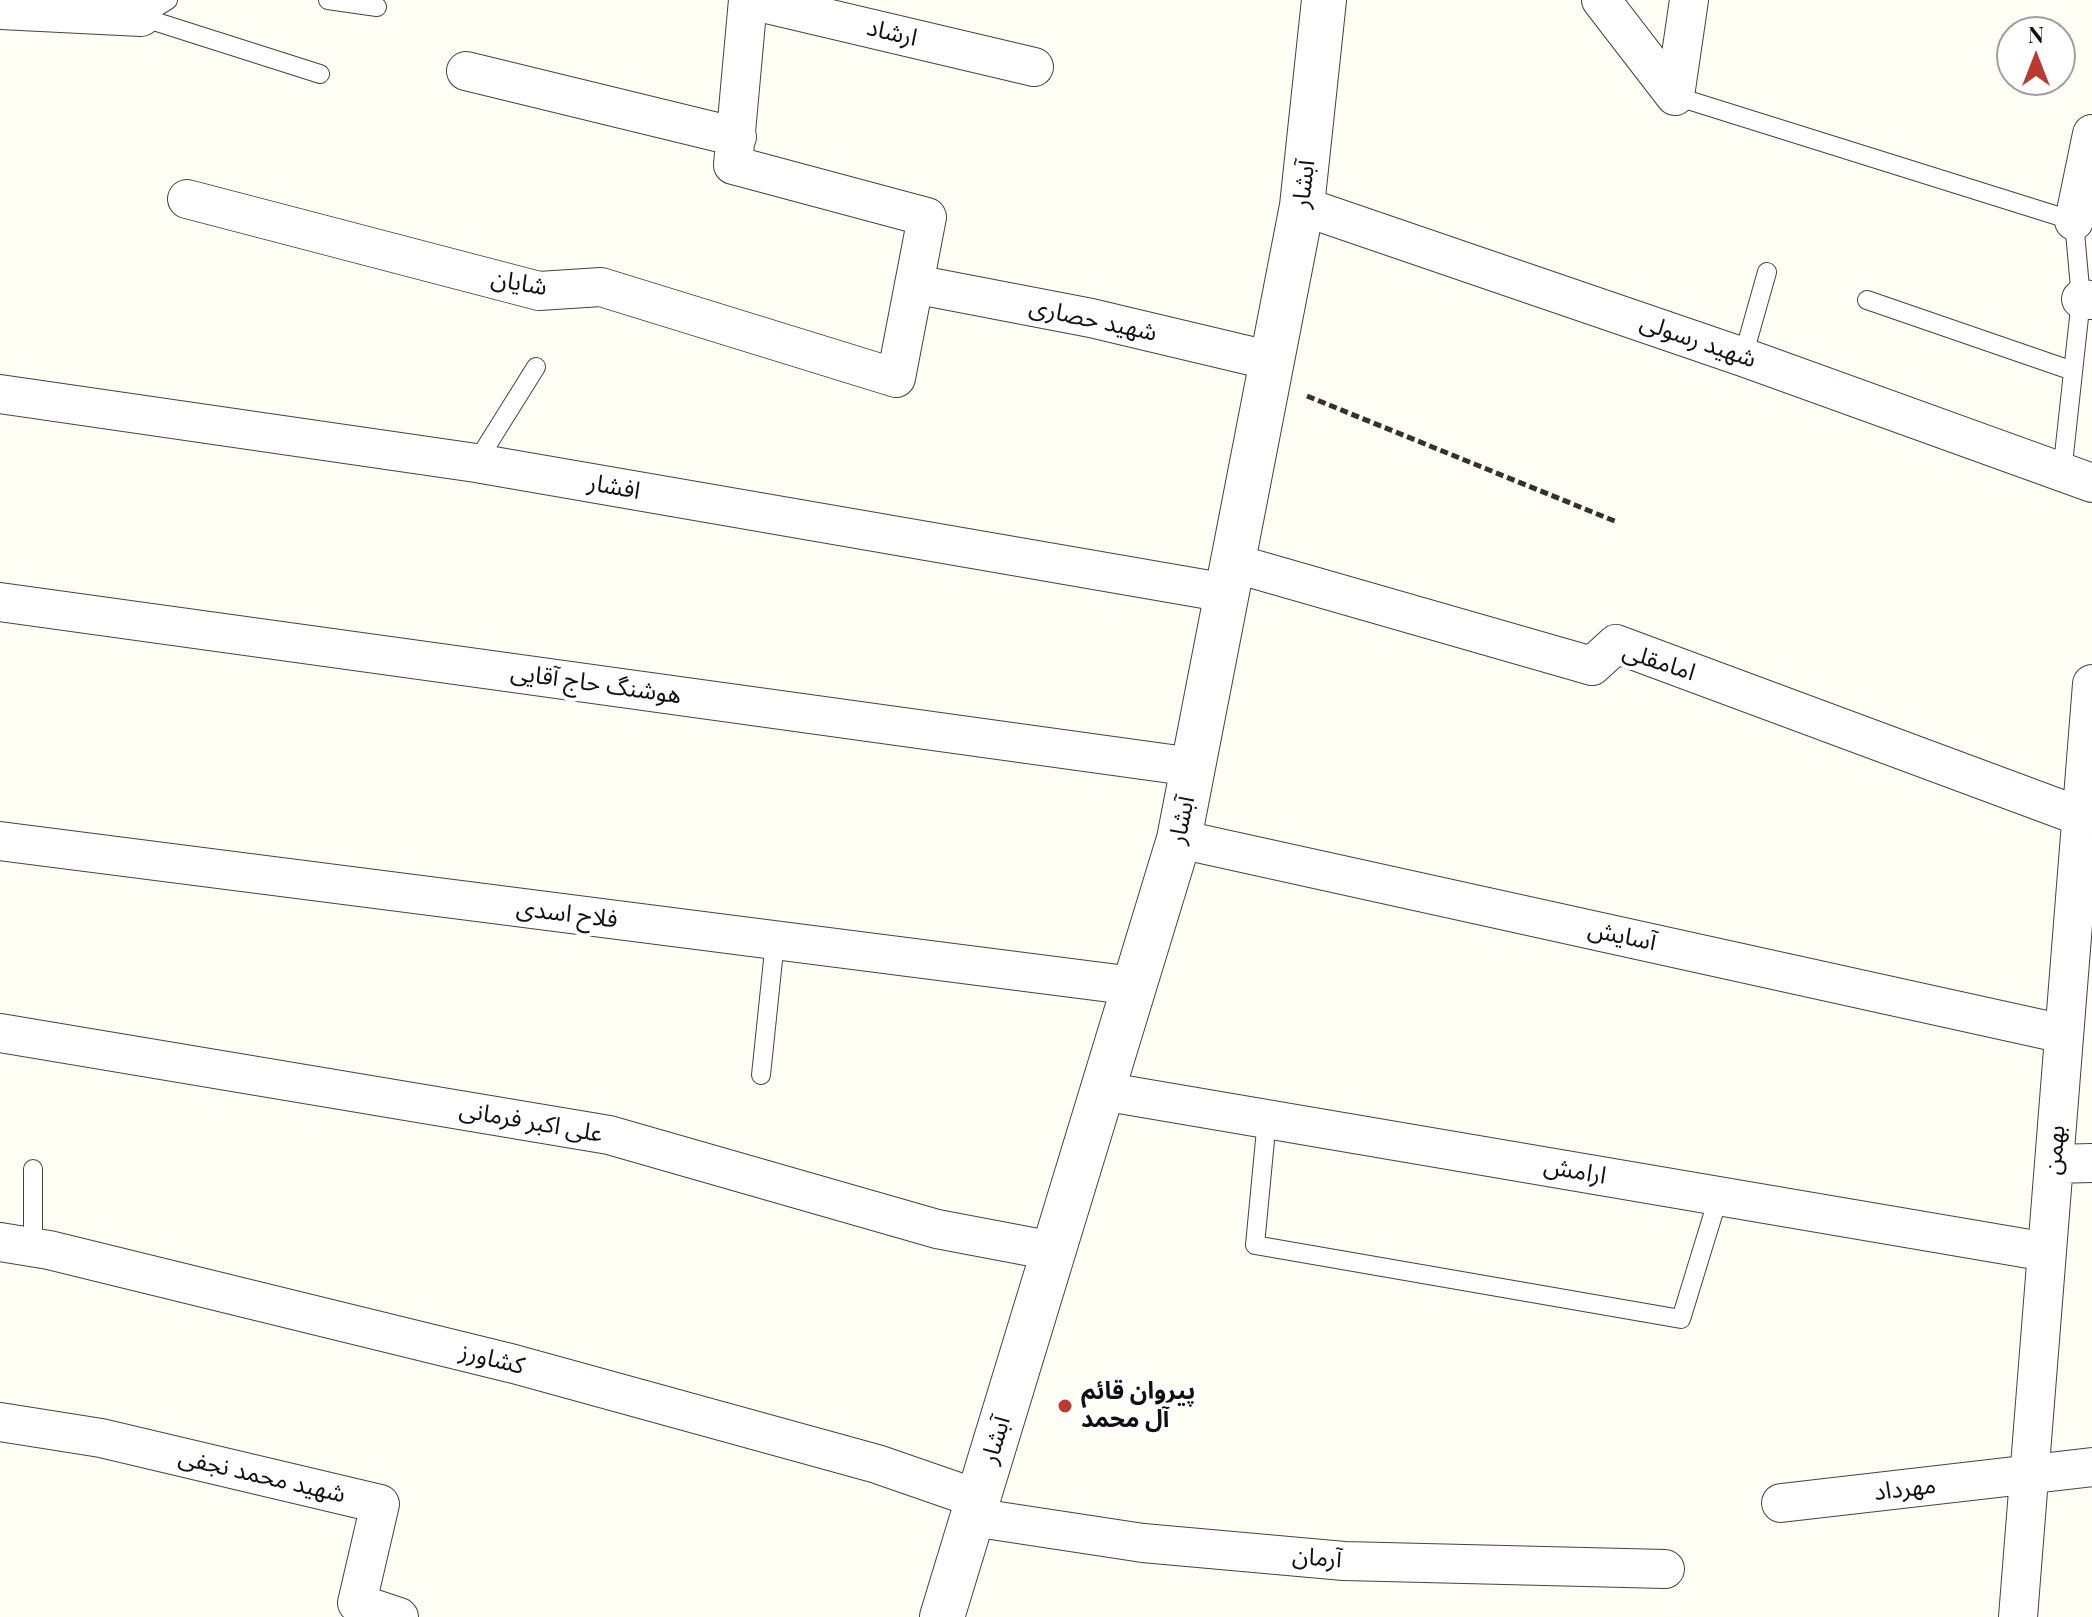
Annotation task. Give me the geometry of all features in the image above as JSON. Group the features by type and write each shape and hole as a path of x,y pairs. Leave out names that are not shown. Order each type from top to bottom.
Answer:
{"street":[{"name":"ارشاد","path":"749,0 1034,67"},
{"path":"735,151 749,0"},
{"name":"آبشار","path":"942,1617 1179,839 1302,206 1324,0"},
{"path":"1601,0 1675,96"},
{"path":"1675,96 1689,0"},
{"path":"0,10 150,6"},
{"path":"466,71 735,151 927,217 914,284"},
{"path":"2074,221 2092,134"},
{"name":"شایان","path":"187,199 539,291 601,287 896,378 914,284"},
{"name":"شهید رسولی","path":"1302,206 1743,357 2077,478"},
{"name":"شهید حصاری","path":"914,284 1091,318 1270,370"},
{"name":"افشار","path":"0,394 1230,578"},
{"name":"امامقلی","path":"1230,578 1592,666 1616,644 2082,817"},
{"name":"هوشنگ حاج آقایی","path":"0,602 1193,767"},
{"name":"بهمن","path":"2018,1617 2064,1034 2084,881 2082,817 2092,684"},
{"name":"آسایش","path":"1179,839 2064,1034"},
{"name":"فلاح اسدی","path":"0,841 1134,986"},
{"name":"علی اکبر فرمانی","path":"0,1033 609,1135 937,1229 1053,1251"},
{"name":"ارامش","path":"1102,1091 2047,1252"},
{"path":"2054,1164 2092,1163"},
{"name":"کشاورز","path":"16,1245 514,1364 877,1464 975,1508"},
{"name":"شهید محمد نجفی","path":"0,1422 101,1438 380,1504 357,1603 399,1617"},
{"name":"مهرداد","path":"1781,1503 2092,1467"},
{"name":"آرمان","path":"975,1508 1143,1543 1344,1561 1665,1569"}],"lane":[{"path":"328,0 377,7"},
{"path":"150,6 320,74"},
{"path":"1675,96 2074,221 2086,300 2073,371 2077,478"},
{"path":"1743,357 1767,272"},
{"path":"1867,300 2073,371"},
{"path":"476,463 536,367"},
{"path":"761,1075 775,941"},
{"path":"1267,1119 1255,1245 1681,1319 1719,1195"},
{"path":"16,1245 33,1169"}],"path":[{"path":"1270,370 1617,522"}],"place":[{"name":"پیروان قائم آل محمد","path":"1065,1406"}]}
